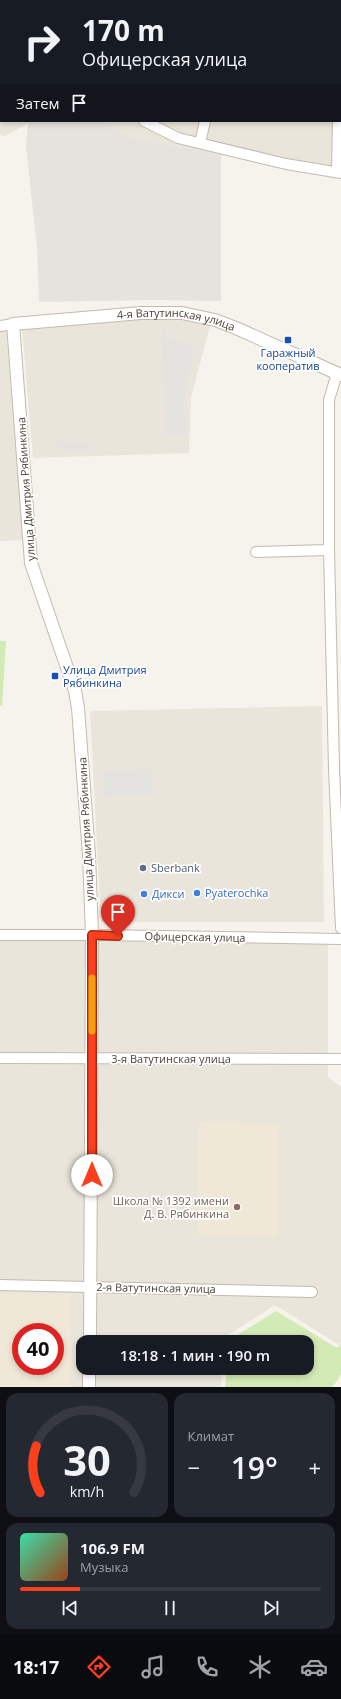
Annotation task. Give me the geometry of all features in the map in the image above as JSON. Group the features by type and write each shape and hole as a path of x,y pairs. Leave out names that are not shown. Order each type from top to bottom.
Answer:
{"street":[{"path":"146,122 178,138 286,164 339,173 338,122"},
{"path":"200,143 205,122"},
{"name":"4-я Ватутинская улица","path":"0,326 141,313 182,313 215,320 236,328 339,374"},
{"name":"улица Дмитрия Рябинкина","path":"14,324 31,563 73,684 78,708 89,855 92,935 90,1335"},
{"path":"339,374 329,400 329,550 334,769 341,928"},
{"path":"256,552 329,550"},
{"name":"Офицерская улица","path":"0,935 341,939"},
{"name":"3-я Ватутинская улица","path":"0,1058 341,1060"},
{"name":"2-я Ватутинская улица","path":"0,1285 312,1292"},
{"path":"89,1375 89,1387"}],"shaded area":[{"path":"0,122 30,122 5,136 0,135"},
{"path":"104,122 341,122 341,176 139,139 122,134"},
{"path":"104,122 122,134 139,139 221,154 221,301 153,300 39,302 37,248 26,146 28,123"},
{"path":"164,316 211,323 191,397 189,453 33,458 22,326"},
{"path":"6,325 23,540 0,541 0,326"},
{"path":"166,330 167,337 194,345 185,397 187,434 166,436 161,332"},
{"path":"57,442 94,442 94,450 58,450"},
{"path":"322,706 324,922 101,922 90,711"},
{"path":"152,769 154,795 104,797 103,771"},
{"path":"0,940 328,943 328,1077 341,1087 341,1343 339,1345 275,1305 228,1335 76,1335 76,1375 222,1375 221,1387 0,1387"},
{"name":"Школа № 1392 имени Д. В. Рябинкина","path":"199,1122 279,1124 277,1237 197,1235"},
{"path":"0,1294 71,1294 71,1387 0,1387"}],"green space":[{"path":"0,641 6,641 2,706 0,706"},
{"path":"276,1311 337,1348 341,1344 341,1374 333,1387 225,1387 226,1375 314,1375 314,1335 237,1335"}],"slow traffic":[{"path":"92,978 92,1031"}],"place":[{"name":"Гаражный кооператив","path":"288,340"},
{"name":"Улица Дмитрия Рябинкина","path":"55,676"},
{"name":"Sberbank","path":"143,868"},
{"name":"Pyaterochka","path":"197,893"},
{"name":"Дикси","path":"144,894"},
{"name":"Школа № 1392 имени Д. В. Рябинкина","path":"237,1207"}],"route":[{"path":"92,1175 92,935 118,936"}]}
